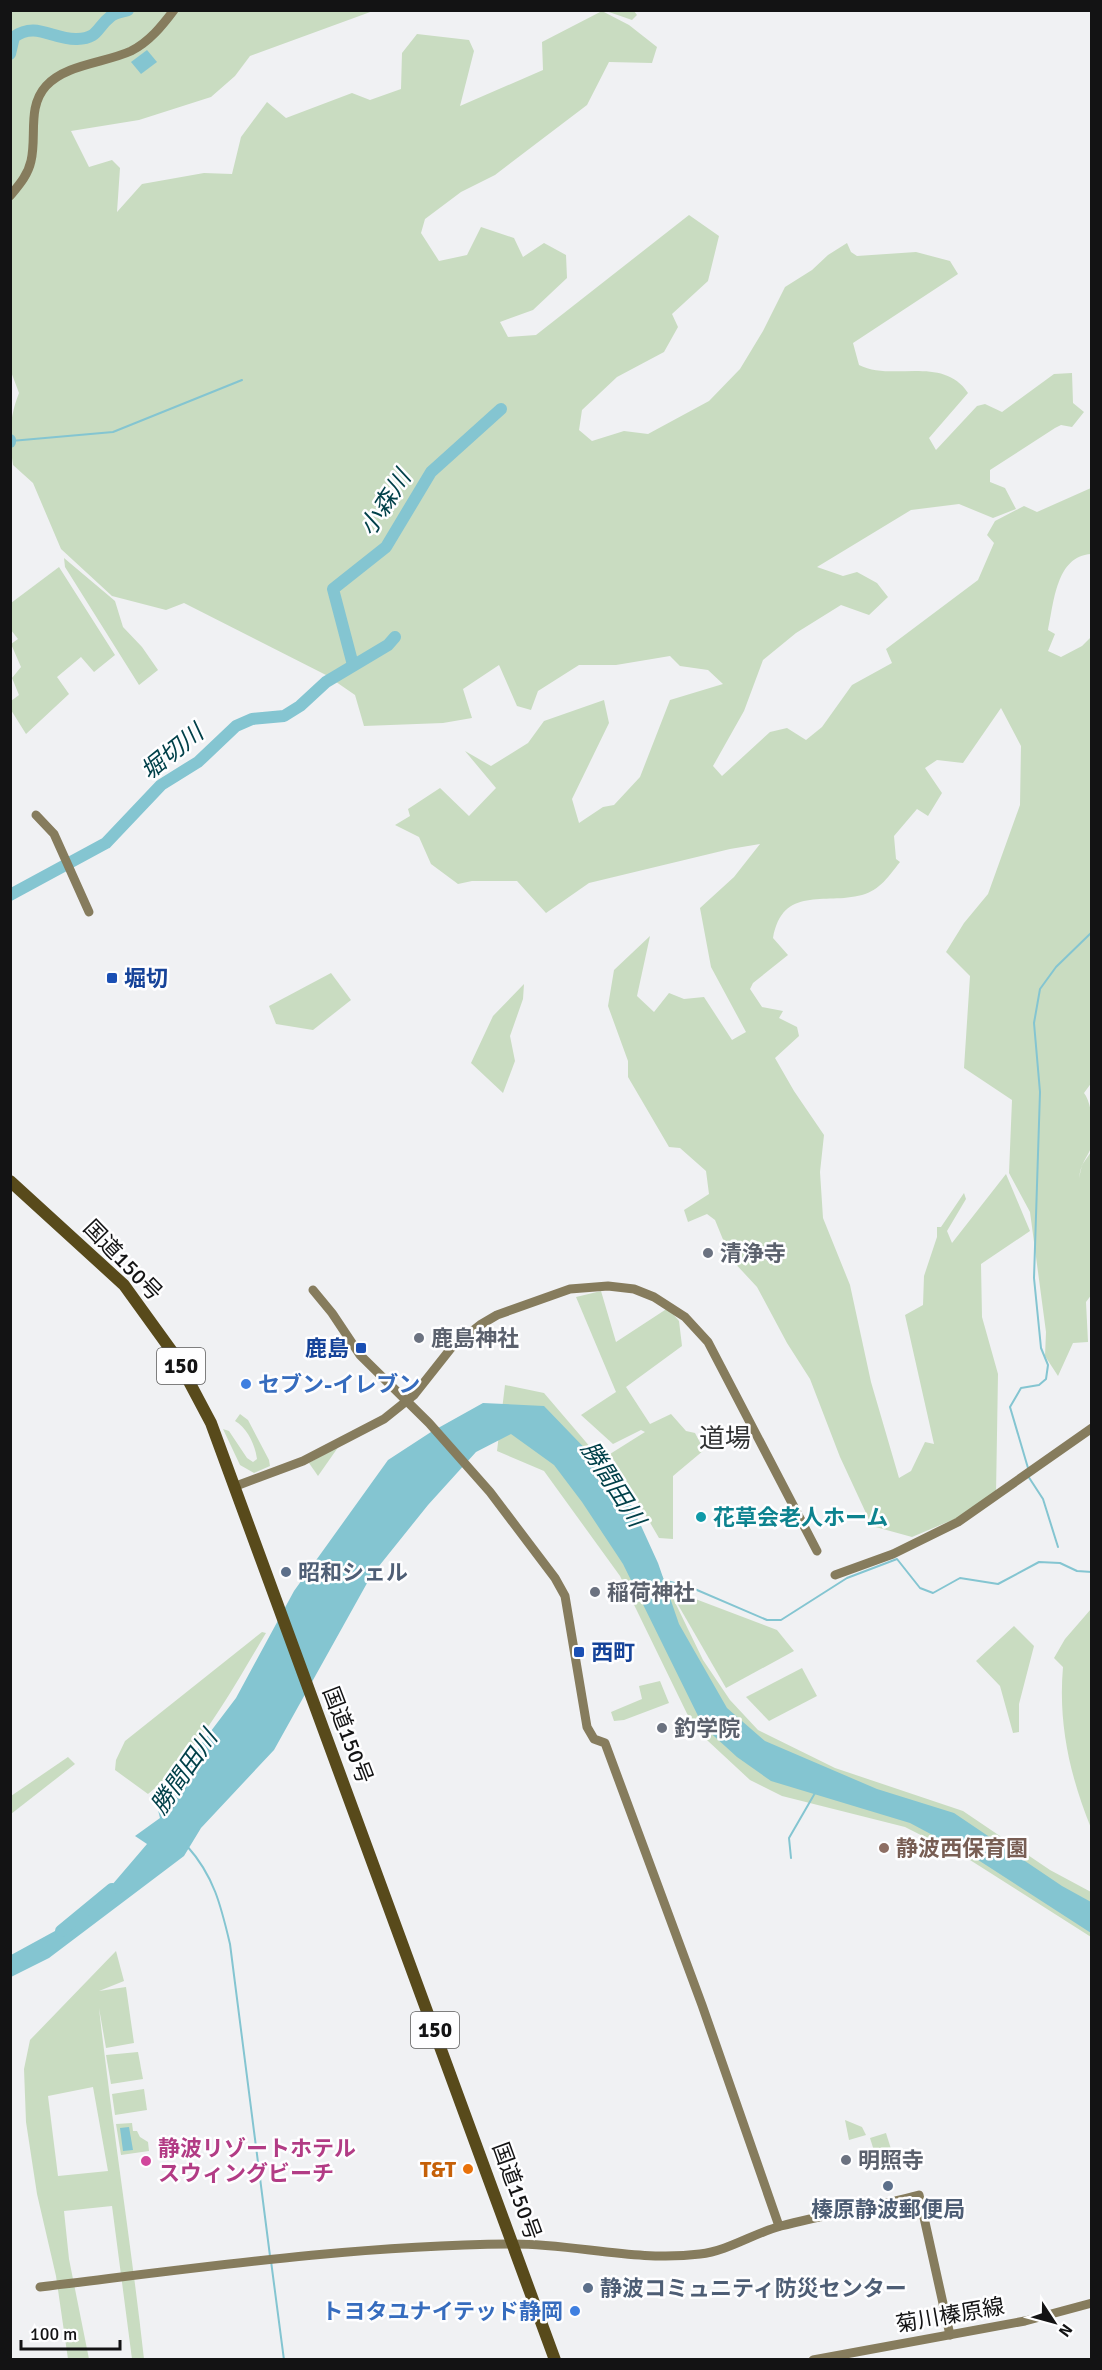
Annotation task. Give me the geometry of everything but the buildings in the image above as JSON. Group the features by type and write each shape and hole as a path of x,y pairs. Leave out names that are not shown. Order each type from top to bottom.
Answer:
{"highway":[{"name":"国道150号","path":"10,1181 124,1285 153,1322 198,1396 236,1486 555,2360"}],"street":[{"path":"10,196 27,175 32,159 35,108 39,94 61,75 131,51 146,42 174,10"},
{"path":"36,815 54,834 89,912"},
{"path":"236,1486 303,1461 384,1419 406,1402 462,1338 497,1315 570,1289 609,1286 644,1293 678,1311 708,1342 817,1551"},
{"path":"313,1290 333,1313 360,1355 432,1427 468,1467 555,1578 565,1596 587,1727 594,1739 604,1743 702,2005 779,2226"},
{"path":"835,1575 893,1554 958,1522 1092,1428"},
{"path":"40,2287 271,2259 513,2244 551,2246 617,2255 700,2254 779,2226 918,2195 950,2335"},
{"name":"菊川榛原線","path":"813,2360 1025,2321 1092,2303"}],"green space":[{"path":"11,10 373,11 250,56 235,76 211,97 139,120 71,131 89,167 112,160 120,168 117,212 142,184 204,173 232,174 241,137 267,102 286,118 352,93 370,100 401,89 402,53 417,34 469,40 474,51 460,106 543,70 542,42 602,11 629,25 657,47 652,63 609,62 587,105 495,175 461,192 425,219 421,233 439,261 467,255 481,227 514,238 523,257 544,243 566,255 567,278 533,310 500,322 508,337 536,335 689,215 719,236 708,281 672,314 678,327 664,352 617,377 582,410 579,430 592,441 624,431 648,434 709,401 740,369 763,331 785,287 847,243 851,252 857,256 916,252 950,261 958,274 853,343 859,365 872,370 931,372 945,375 957,382 968,393 929,438 936,450 977,406 985,404 1002,412 1054,374 1072,373 1073,403 1084,412 1072,427 1061,425 1055,428 990,470 990,482 1005,488 1016,509 993,518 959,504 911,510 817,567 843,576 857,572 877,583 888,597 869,615 841,605 796,633 763,660 744,711 713,766 722,776 770,732 787,728 806,740 822,727 852,685 892,663 886,649 978,580 994,543 987,535 995,521 1024,506 1037,512 1091,488 1091,554 1079,557 1070,563 1064,572 1055,595 1048,630 1055,634 1048,651 1061,657 1082,646 1092,636 1092,1082 1084,1093 1091,1112 1093,1136 1091,1148 1083,1164 1091,1152 1092,1294 1086,1302 1088,1342 1073,1343 1058,1376 1045,1356 1046,1332 1030,1212 1009,1173 1012,1100 964,1068 970,976 946,952 964,923 988,894 1020,805 1021,746 1001,708 963,763 937,760 925,768 942,793 928,816 917,809 894,836 896,859 900,862 888,877 874,890 862,895 807,900 786,910 778,921 773,938 788,955 753,983 750,989 762,1007 783,1011 779,1018 797,1027 799,1036 775,1058 824,1135 820,1172 823,1218 850,1285 871,1382 899,1478 911,1471 925,1442 934,1444 905,1315 923,1305 924,1276 937,1237 937,1227 941,1227 964,1193 966,1199 947,1231 952,1243 1006,1174 1030,1231 981,1264 982,1317 998,1374 996,1494 957,1518 912,1537 872,1526 840,1457 810,1379 787,1343 757,1287 731,1259 715,1220 707,1214 688,1222 684,1210 709,1194 706,1171 680,1148 669,1147 628,1077 628,1061 608,1006 614,970 650,936 637,996 654,1012 669,993 684,999 704,997 732,1040 746,1032 711,967 700,908 734,877 760,844 589,883 546,913 517,881 472,881 458,884 431,864 419,837 395,825 410,816 408,809 440,788 469,816 496,788 465,751 491,766 528,743 544,721 604,700 609,723 572,799 579,823 603,807 614,805 640,777 670,700 723,684 708,670 680,666 670,656 616,665 579,665 538,691 531,710 517,706 499,665 463,689 472,718 443,723 364,726 355,695 326,675 184,603 166,610 112,596 61,549 33,483 13,465 11,446 12,420 19,393 10,369"},
{"path":"606,11 634,11 637,15 632,20"},
{"path":"64,558 115,601 123,627 142,647 158,670 139,685 65,567"},
{"path":"59,567 115,655 94,672 81,657 57,677 69,694 26,734 11,710 11,701 19,695 12,678 21,667 11,644 18,639 11,630 11,603"},
{"path":"331,973 351,1000 313,1030 276,1024 269,1006"},
{"path":"524,984 523,999 510,1036 515,1061 503,1093 471,1063 493,1016"},
{"path":"601,1291 616,1342 668,1308 679,1321 682,1346 626,1387 650,1424 671,1414 686,1431 695,1433 704,1450 673,1476 673,1539 659,1538 610,1454 645,1432 641,1430 613,1444 581,1415 616,1392 576,1297"},
{"path":"505,1385 544,1393 591,1448 654,1559 703,1660 730,1700 758,1730 835,1768 963,1811 1050,1870 1091,1892 1091,1937 970,1860 905,1827 782,1796 750,1780 694,1728 620,1576 544,1471 497,1451"},
{"path":"240,1414 248,1420 269,1460 270,1466 254,1473 240,1465 223,1429 229,1431 247,1458 253,1462 257,1459 250,1437 235,1421"},
{"path":"339,1446 318,1476 309,1463"},
{"path":"677,1592 777,1630 794,1651 726,1688 677,1603"},
{"path":"1091,1609 1091,1828 1077,1789 1067,1749 1062,1709 1063,1667 1054,1658 1065,1639"},
{"path":"1014,1626 1034,1646 1019,1704 1019,1732 1013,1733 1000,1686 976,1661"},
{"path":"262,1632 266,1633 227,1698 199,1740 166,1778 148,1794 115,1770 116,1760 125,1741"},
{"path":"802,1668 817,1696 769,1721 746,1697"},
{"path":"660,1681 669,1703 624,1720 614,1721 611,1712 642,1699 639,1686"},
{"path":"68,1757 75,1764 11,1814 11,1796"},
{"path":"116,1951 124,1981 99,1991 126,1987 134,2043 106,2048 99,2008 144,2359 132,2359 112,2206 64,2211 69,2259 89,2359 68,2359 56,2276 37,2194 26,2122 24,2069 30,2040","holes":["93,2087 108,2171 58,2176 48,2096"]},
{"path":"138,2052 143,2079 111,2084 106,2055"},
{"path":"144,2089 147,2110 115,2115 112,2094"},
{"path":"845,2120 862,2127 866,2135 849,2140"},
{"path":"132,2123 133,2131 137,2131 140,2137 148,2142 149,2151 121,2155 116,2124"},
{"path":"886,2133 896,2165 880,2170 870,2138"}],"water":[{"path":"147,50 157,62 141,74 131,62"},
{"path":"483,1403 544,1406 599,1463 632,1506 658,1563 679,1624 727,1708 765,1741 877,1789 954,1813 1062,1886 1091,1902 1091,1933 972,1856 910,1823 771,1781 737,1757 703,1726 623,1564 582,1502 554,1465 511,1434 476,1452 428,1505 371,1576 274,1750 201,1828 184,1856 49,1958 11,1977 11,1955 88,1913 147,1844 135,1836 160,1818 155,1798 186,1764 236,1698 294,1591 388,1460 431,1432"},
{"path":"129,2127 133,2150 123,2151 120,2128"}],"waterway":[{"path":"10,54 14,37 22,33 37,31 68,39 89,37 112,16 128,10"},
{"path":"11,441 113,432 242,380"},
{"name":"小森川","path":"353,665 333,589 386,547 431,472 501,409"},
{"name":"堀切川","path":"10,895 106,843 161,785 198,762 236,726 252,719 284,716 300,706 326,682 388,645 395,637"},
{"path":"1028,1468 1010,1407 1021,1388 1039,1385 1046,1379 1048,1365 1041,1348 1034,1278 1040,1092 1034,1023 1040,989 1056,967 1092,932"},
{"path":"1028,1476 1043,1499 1058,1547"},
{"path":"663,1580 690,1587 767,1620 781,1620 847,1578 897,1559 920,1588 933,1593 960,1578 998,1584 1039,1562 1060,1563 1077,1571 1092,1572"},
{"path":"791,1858 789,1838 815,1793"},
{"path":"187,1846 210,1880 220,1904 230,1944 270,2256"},
{"name":"勝間田川","path":"61,1931 112,1889"},
{"path":"271,2261 284,2360"}],"place":[{"name":"堀切","path":"112,978"},
{"name":"清浄寺","path":"708,1253"},
{"name":"鹿島神社","path":"419,1338"},
{"name":"鹿島","path":"361,1348"},
{"name":"セブン-イレブン","path":"246,1384"},
{"name":"花草会老人ホーム","path":"701,1517"},
{"name":"昭和シェル","path":"286,1572"},
{"name":"稲荷神社","path":"595,1592"},
{"name":"西町","path":"579,1652"},
{"name":"釣学院","path":"662,1728"},
{"name":"静波西保育園","path":"884,1848"},
{"name":"明照寺","path":"846,2160"},
{"name":"静波リゾートホテル スウィングビーチ","path":"146,2161"},
{"name":"T&T","path":"468,2169"},
{"name":"榛原静波郵便局","path":"888,2186"},
{"name":"静波コミュニティ防災センター","path":"588,2288"},
{"name":"トヨタユナイテッド静岡","path":"575,2311"}],"district":[{"name":"道場","path":"725,1439"}]}
